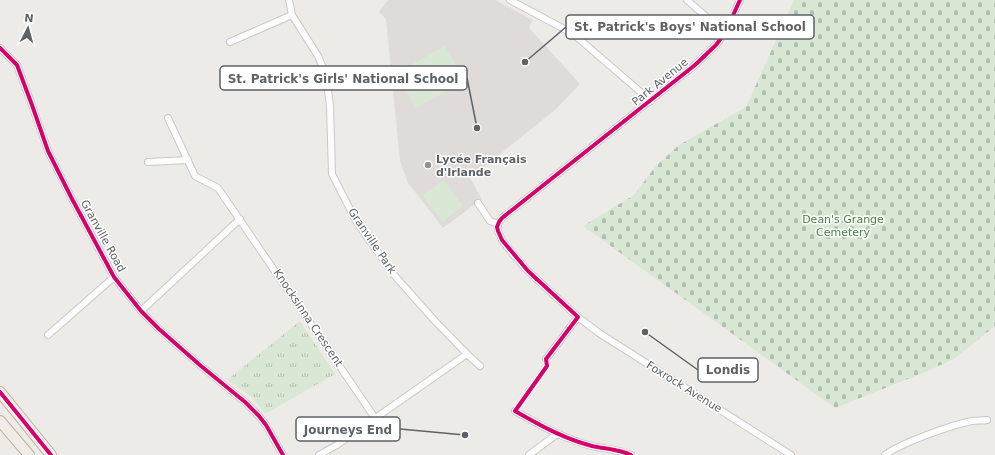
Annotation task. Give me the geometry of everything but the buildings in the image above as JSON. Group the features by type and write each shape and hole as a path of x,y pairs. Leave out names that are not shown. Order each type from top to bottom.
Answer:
{"highway":[{"path":"0,392 51,455"},
{"path":"0,421 29,455"}],"street":[{"name":"Granville Park","path":"289,0 292,15 318,56 326,75 330,106 332,174 356,221 394,275 435,321 480,366"},
{"path":"510,0 578,38 651,101"},
{"path":"687,0 725,33"},
{"name":"Park Avenue","path":"498,224 502,218 695,65 716,45 725,33 740,0"},
{"path":"230,42 292,15"},
{"name":"Granville Road","path":"0,48 16,65 32,104 48,151 114,278 141,311 159,329 200,366 253,410 266,425 283,455"},
{"path":"148,162 188,160 168,118"},
{"name":"Knocksinna Crescent","path":"188,160 195,176 218,188 240,218 375,418"},
{"path":"478,203 490,221 498,224"},
{"path":"141,311 240,218"},
{"name":"Foxrock Avenue","path":"498,224 499,234 512,253 528,271 578,317 610,341 791,455"},
{"path":"48,335 114,278"},
{"path":"546,359 578,317"},
{"path":"319,455 467,354"},
{"path":"515,411 557,434 591,446 622,451 631,455"},
{"path":"885,455 909,443 944,429 972,421 987,420"},
{"path":"529,455 557,434"}],"shaded area":[{"path":"388,0 495,0 533,20 529,28 580,84 555,110 470,178 482,199 443,228 408,183 400,161 386,19 379,12"}],"green space":[{"name":"Dean's Grange Cemetery","path":"794,0 995,0 995,326 954,359 835,408 583,226 634,195 655,167 679,145 746,107"},
{"path":"445,46 465,81 416,108 396,73"},
{"path":"444,180 453,193 432,208 422,195"},
{"path":"453,193 463,206 442,222 432,208"},
{"path":"300,321 335,374 265,414 253,398 227,380"}],"cycle path":[{"path":"631,455 572,440 515,411 547,366 546,359 578,317 528,271 502,240 497,227 502,218 695,65 716,45 725,33 740,0"},
{"path":"0,48 17,65 48,151 114,277 141,311 159,329 245,402 259,416 266,425 283,455"},
{"path":"0,392 51,455"}],"place":[{"name":"St. Patrick's Boys' National School","path":"525,62"},
{"name":"St. Patrick's Girls' National School","path":"477,128"},
{"name":"Lycée Français d'Irlande","path":"428,165"},
{"name":"Londis","path":"645,332"},
{"name":"Journeys End","path":"465,435"}]}
